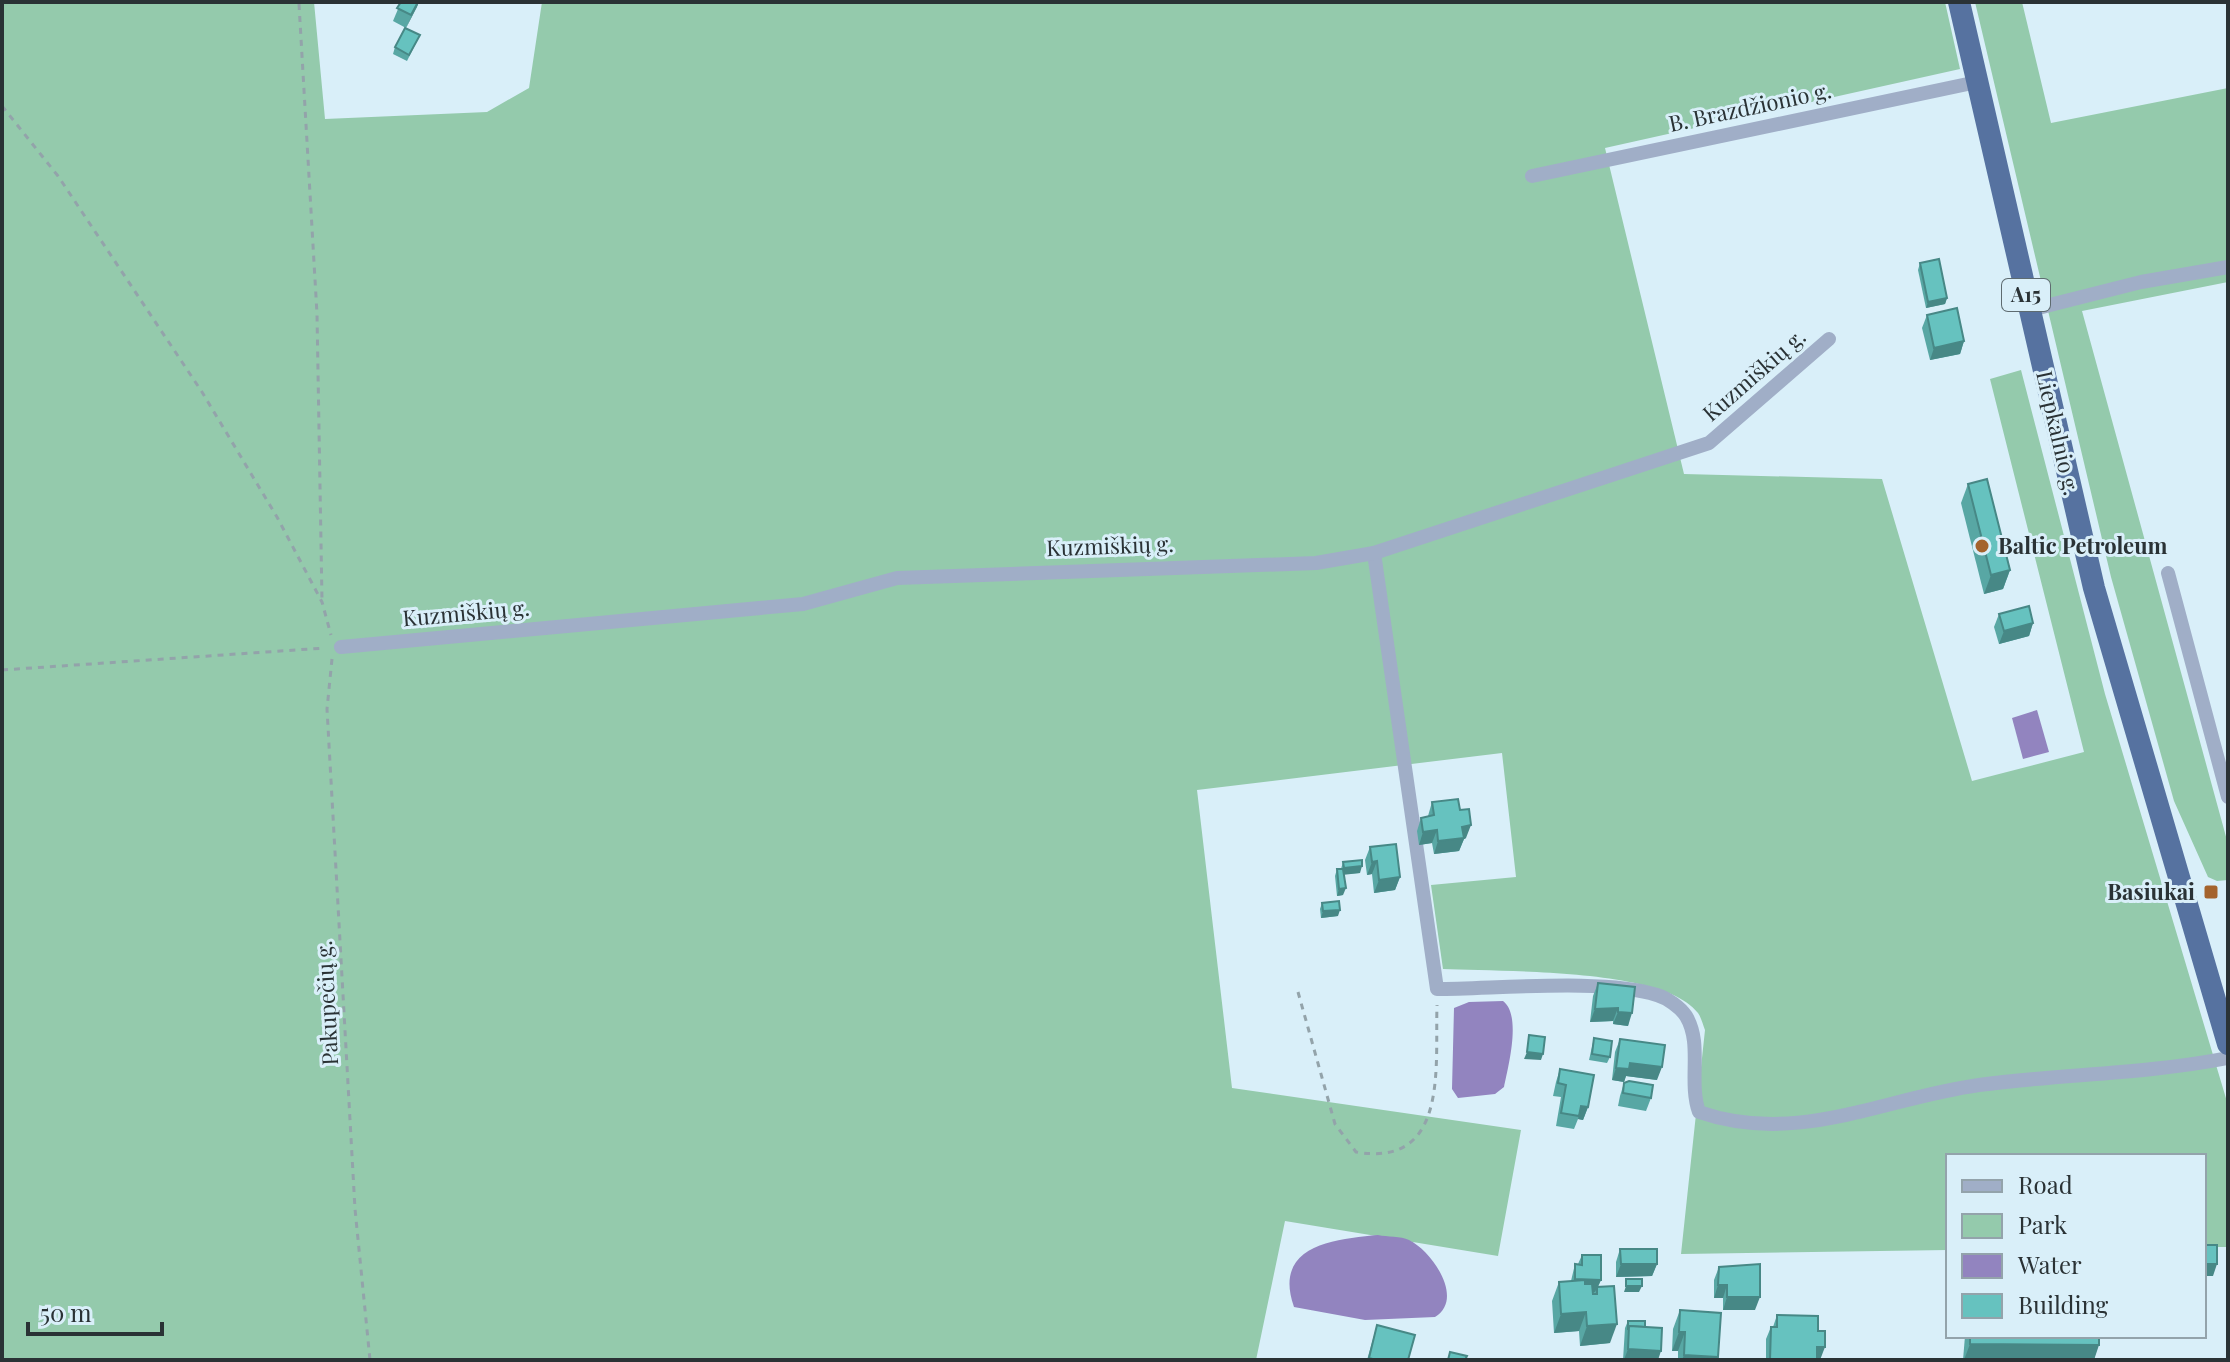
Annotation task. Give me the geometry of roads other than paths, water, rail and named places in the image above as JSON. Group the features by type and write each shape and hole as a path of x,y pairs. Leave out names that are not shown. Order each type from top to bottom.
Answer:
{"highway":[{"name":"Liepkalnio g.","path":"1959,2 2094,588 2228,1044"}],"street":[{"name":"B. Brazdžionio g.","path":"1532,176 1977,82"},
{"path":"2030,310 2141,282 2228,267"},
{"name":"Kuzmiškių g.","path":"341,647 803,604 897,578 1316,563 1374,553 1709,443 1829,339"},
{"path":"1374,553 1437,989 1604,988 1656,995 1686,1015 1694,1037 1695,1101 1699,1112 1717,1118 1776,1124 1864,1114 1936,1091 2170,1069 2228,1058"},
{"path":"2168,573 2228,797"}],"water":[{"path":"2037,710 2049,752 2023,759 2012,718"},
{"path":"1503,1001 1509,1008 1513,1029 1504,1087 1495,1094 1458,1098 1452,1089 1454,1008 1469,1002"},
{"path":"1378,1235 1409,1240 1435,1264 1442,1276 1447,1299 1435,1317 1365,1320 1294,1307 1290,1286 1292,1270 1300,1258 1327,1243"}],"place":[{"name":"Baltic Petroleum","path":"1982,546"},
{"name":"Basiukai","path":"2211,892"}]}
